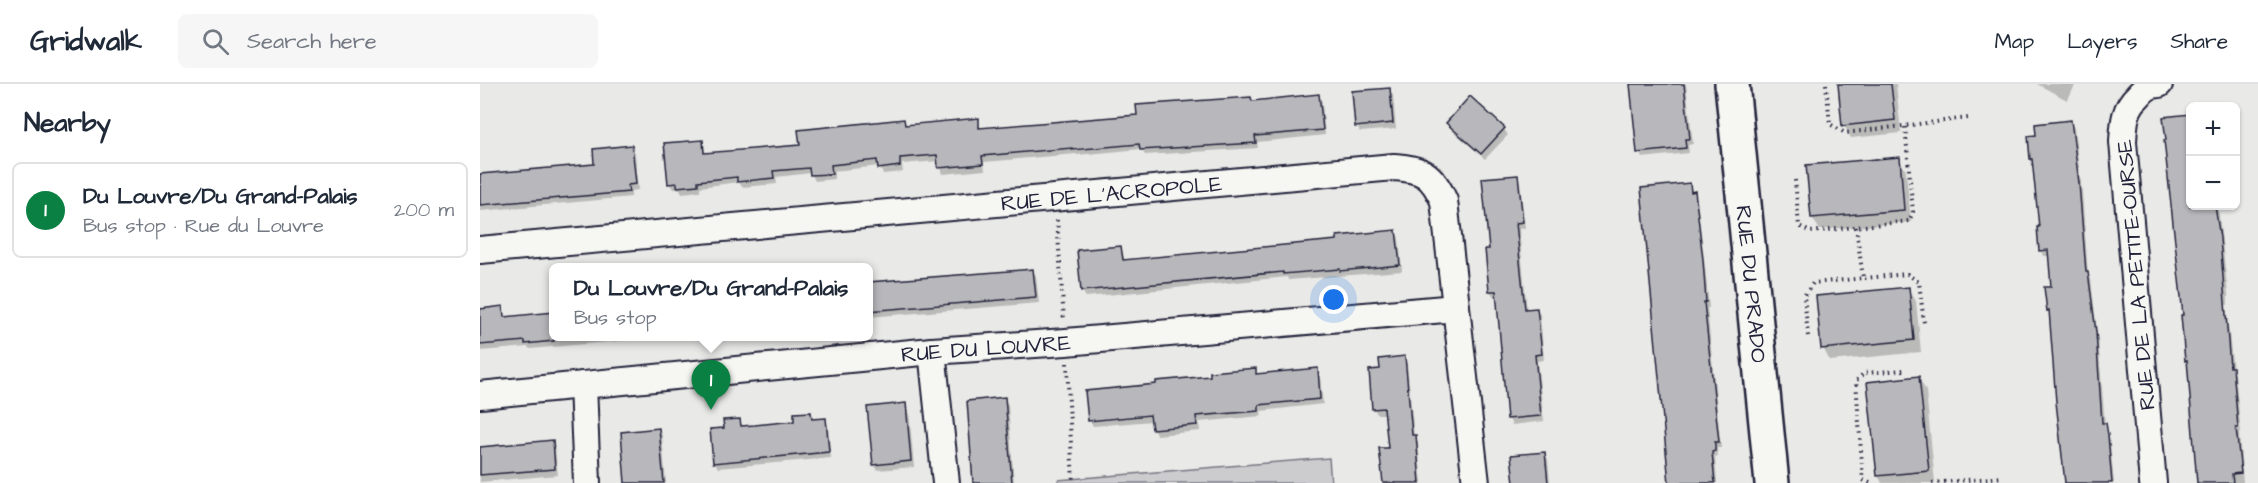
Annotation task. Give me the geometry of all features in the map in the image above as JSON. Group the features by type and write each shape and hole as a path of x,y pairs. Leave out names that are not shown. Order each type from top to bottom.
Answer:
{"street":[{"name":"RUE DU PRADO","path":"1732,84 1772,483"},
{"name":"RUE DE LA PETITE-OURSE","path":"2153,483 2123,142 2124,116 2130,103 2149,85 2159,84"},
{"name":"RUE DE L'ACROPOLE","path":"480,250 1394,167 1413,169 1427,175 1437,184 1444,201 1476,483"},
{"name":"RUE DU LOUVRE","path":"480,395 932,351 1066,342 1456,308"},
{"path":"932,351 946,483"},
{"path":"583,385 587,483"}],"path":[{"path":"1826,84 1830,124 1845,133 1968,118"},
{"path":"1795,180 1800,226 1810,232 1909,221 1913,212 1905,126"},
{"path":"1856,227 1863,278"},
{"path":"1808,336 1804,296 1813,283 1906,274 1919,282 1924,323"},
{"path":"1870,483 1863,480 1856,381 1864,373 1904,370"},
{"path":"1932,483 2003,477"}],"shaded area":[{"path":"1329,458 1331,483 1058,483 1058,480"}],"building":[{"path":"1630,84 1684,84 1690,139 1685,139 1686,148 1637,153"},
{"path":"1838,84 1891,84 1895,120 1842,126"},
{"path":"1390,88 1393,123 1355,127 1352,91"},
{"path":"1319,94 1323,130 1255,136 1256,143 1140,150 1139,144 1072,150 1072,148 982,156 983,164 938,168 937,155 900,158 900,166 878,169 877,160 831,165 832,174 810,175 809,168 773,171 774,178 737,182 737,177 698,181 698,185 677,187 677,183 668,184 664,143 703,140 704,153 800,145 798,130 904,119 905,125 979,118 979,128 1137,115 1136,105 1251,97 1252,101"},
{"path":"1470,96 1505,128 1481,154 1446,123"},
{"path":"2186,114 2186,210 2216,210 2220,238 2230,367 2233,367 2241,473 2232,474 2233,483 2197,483 2163,117"},
{"path":"2071,120 2086,272 2088,272 2096,332 2102,423 2106,423 2108,435 2112,483 2065,483 2049,310 2047,311 2044,287 2051,287 2048,250 2039,251 2037,227 2039,227 2028,136 2036,135 2035,124"},
{"path":"632,145 636,184 628,185 629,192 480,205 480,174 594,164 593,149"},
{"path":"1900,157 1904,210 1811,218 1806,165"},
{"path":"1518,175 1523,222 1516,223 1525,309 1537,308 1542,354 1535,355 1541,416 1507,419 1496,291 1489,291 1485,249 1489,249 1482,178"},
{"path":"1690,183 1691,192 1695,191 1703,260 1706,302 1704,302 1719,442 1715,442 1715,451 1712,452 1715,483 1669,483 1641,188"},
{"path":"1396,230 1400,265 1340,271 1340,269 1283,274 1283,272 1081,291 1077,250 1121,246 1123,260 1337,240 1337,236"},
{"path":"1033,269 1036,297 873,311 873,282"},
{"path":"1909,287 1914,340 1821,349 1816,296"},
{"path":"503,306 504,317 549,312 549,341 554,341 480,345 480,309"},
{"path":"1405,356 1412,435 1416,435 1420,483 1383,483 1379,448 1388,448 1384,408 1372,409 1369,370 1380,369 1379,359"},
{"path":"1256,368 1256,374 1318,368 1320,399 1259,405 1259,411 1196,416 1197,425 1152,429 1150,415 1088,421 1085,391 1156,384 1156,381 1210,376 1210,372"},
{"path":"1919,376 1929,471 1877,476 1867,382"},
{"path":"1005,397 1012,483 973,483 967,401"},
{"path":"906,403 911,461 873,465 867,407"},
{"path":"811,412 812,419 826,418 829,452 713,463 710,429 724,428 723,420 740,419 741,426 755,425 794,421 794,413"},
{"path":"659,428 664,483 625,483 621,432"},
{"path":"553,440 555,469 480,475 480,447"},
{"path":"1545,452 1548,483 1514,483 1511,455"}],"place":[{"name":"Du Louvre/Du Grand-Palais","path":"711,410"}]}
